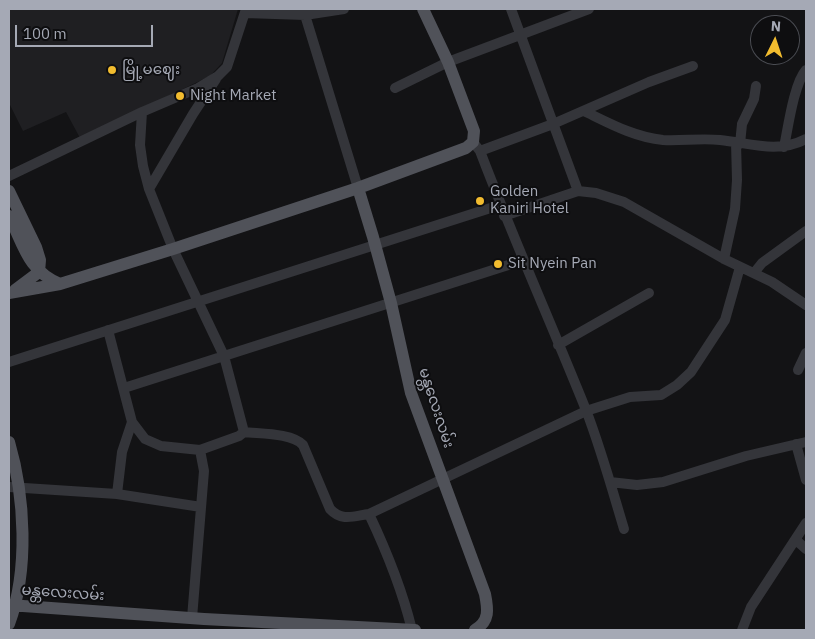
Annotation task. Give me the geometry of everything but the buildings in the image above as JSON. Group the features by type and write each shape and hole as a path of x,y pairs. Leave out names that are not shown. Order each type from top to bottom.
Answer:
{"main road":[{"path":"11,292 60,284 173,249 358,188 476,146 474,131 448,62 423,9"},
{"name":"မန္တလေးလမ်း","path":"358,188 374,237 411,393 485,594 488,608 486,618 482,626 475,630"},
{"path":"9,191 36,247 40,260 39,272 11,292"},
{"path":"9,216 32,265 50,280 60,284"},
{"path":"9,442 14,487 22,516 22,547 9,624"},
{"name":"မန္တလေးလမ်း","path":"12,606 193,624 414,630"}],"street":[{"path":"149,189 193,114 218,76 227,67 245,11 305,15 344,9"},
{"path":"511,9 578,191"},
{"path":"395,88 448,62 588,9"},
{"path":"305,15 358,188"},
{"path":"624,529 586,411 476,146 554,124 632,89 693,66"},
{"path":"784,147 795,95 806,70"},
{"path":"9,176 142,112 198,88 218,76"},
{"path":"724,259 735,209 738,180 738,143 742,124 754,99 756,86"},
{"path":"584,111 620,129 661,140 719,140 770,148 784,147 806,139"},
{"path":"142,112 140,145 149,189 173,249 224,356 244,432"},
{"path":"504,216 578,191 596,193 624,202 724,259 772,282 806,305"},
{"path":"9,362 500,205"},
{"path":"754,273 762,263 806,231"},
{"path":"124,388 524,260"},
{"path":"244,432 298,440 303,445 330,509 336,515 344,517 369,514 586,411 630,397 661,395 677,385 691,372 724,320 740,267"},
{"path":"558,345 649,293"},
{"path":"108,330 132,422 145,439 161,446 200,450 240,436 244,432"},
{"path":"798,370 806,353"},
{"path":"117,494 122,452 132,422"},
{"path":"610,482 637,485 664,482 746,456 801,443 806,480"},
{"path":"193,624 204,472 200,450"},
{"path":"14,487 117,494 201,507"},
{"path":"369,514 387,553 414,630"},
{"path":"742,630 751,606 806,523"},
{"path":"796,540 806,549"}],"shaded area":[{"name":"မြို့မဈေး","path":"9,9 238,9 222,63 210,76 80,138 66,112 23,131 9,103"}],"place":[{"name":"မြို့မဈေး","path":"112,70"},
{"name":"Night Market","path":"180,96"},
{"name":"Golden Kaniri Hotel","path":"480,201"},
{"name":"Sit Nyein Pan","path":"498,264"}]}
